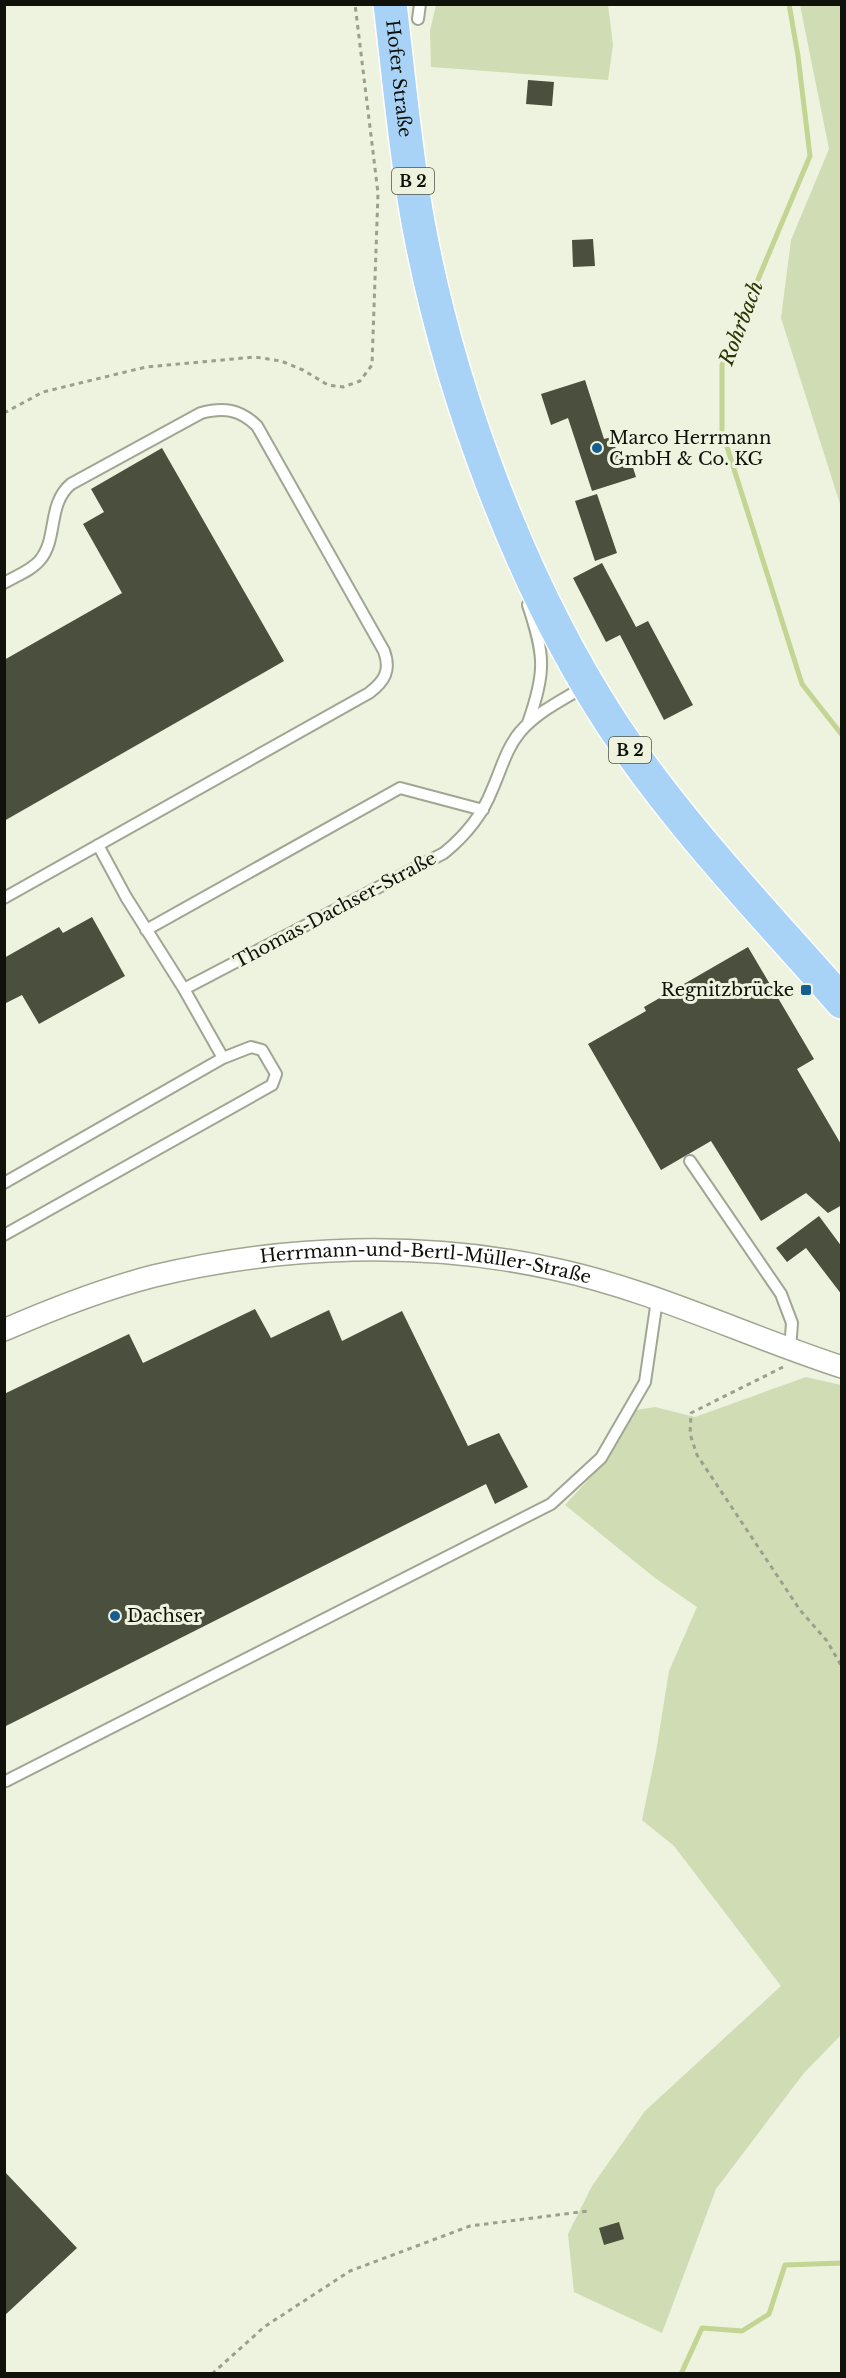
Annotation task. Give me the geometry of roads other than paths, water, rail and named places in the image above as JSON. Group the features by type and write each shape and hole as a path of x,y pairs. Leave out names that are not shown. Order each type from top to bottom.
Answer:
{"main road":[{"name":"Hofer Straße","path":"404,11 418,221 434,296 459,385 513,533"},
{"name":"B 2","path":"513,533 565,644 588,685 639,762 676,811 842,1002"}],"street":[{"name":"Herrmann-und-Bertl-Müller-Straße","path":"4,1330 89,1296 152,1277 244,1259 330,1251 405,1251 503,1260 555,1269 657,1300 798,1353 842,1367"}],"lane":[{"name":"Hofer Straße","path":"404,11 420,4"},
{"path":"4,583 40,560 45,551 58,500 71,484 201,413 214,410 238,412 257,426 387,659 388,668 383,682 369,693 4,898"},
{"path":"513,533 514,555 519,574"},
{"path":"524,593 534,622 543,669 538,695 528,723"},
{"path":"528,723 588,685"},
{"name":"Thomas-Dachser-Straße","path":"184,989 444,853 468,832 483,810 511,746 528,723"},
{"path":"146,930 400,788 483,810"},
{"path":"99,845 126,897 184,989 223,1058"},
{"path":"4,1183 223,1058 251,1047 262,1050 276,1074 272,1084 4,1235"},
{"path":"690,1161 781,1294 792,1323 798,1353"},
{"path":"6,1781 551,1504 601,1458 645,1382 657,1300"}],"waterway":[{"name":"Rohrbach","path":"789,4 810,156 722,365 722,431 802,684 842,735"},
{"path":"681,2374 702,2328 742,2331 769,2314 785,2265 842,2263"}],"place":[{"name":"Marco Herrmann GmbH & Co. KG","path":"597,448"},
{"name":"Regnitzbrücke","path":"806,990"},
{"name":"Dachser","path":"115,1616"}]}
